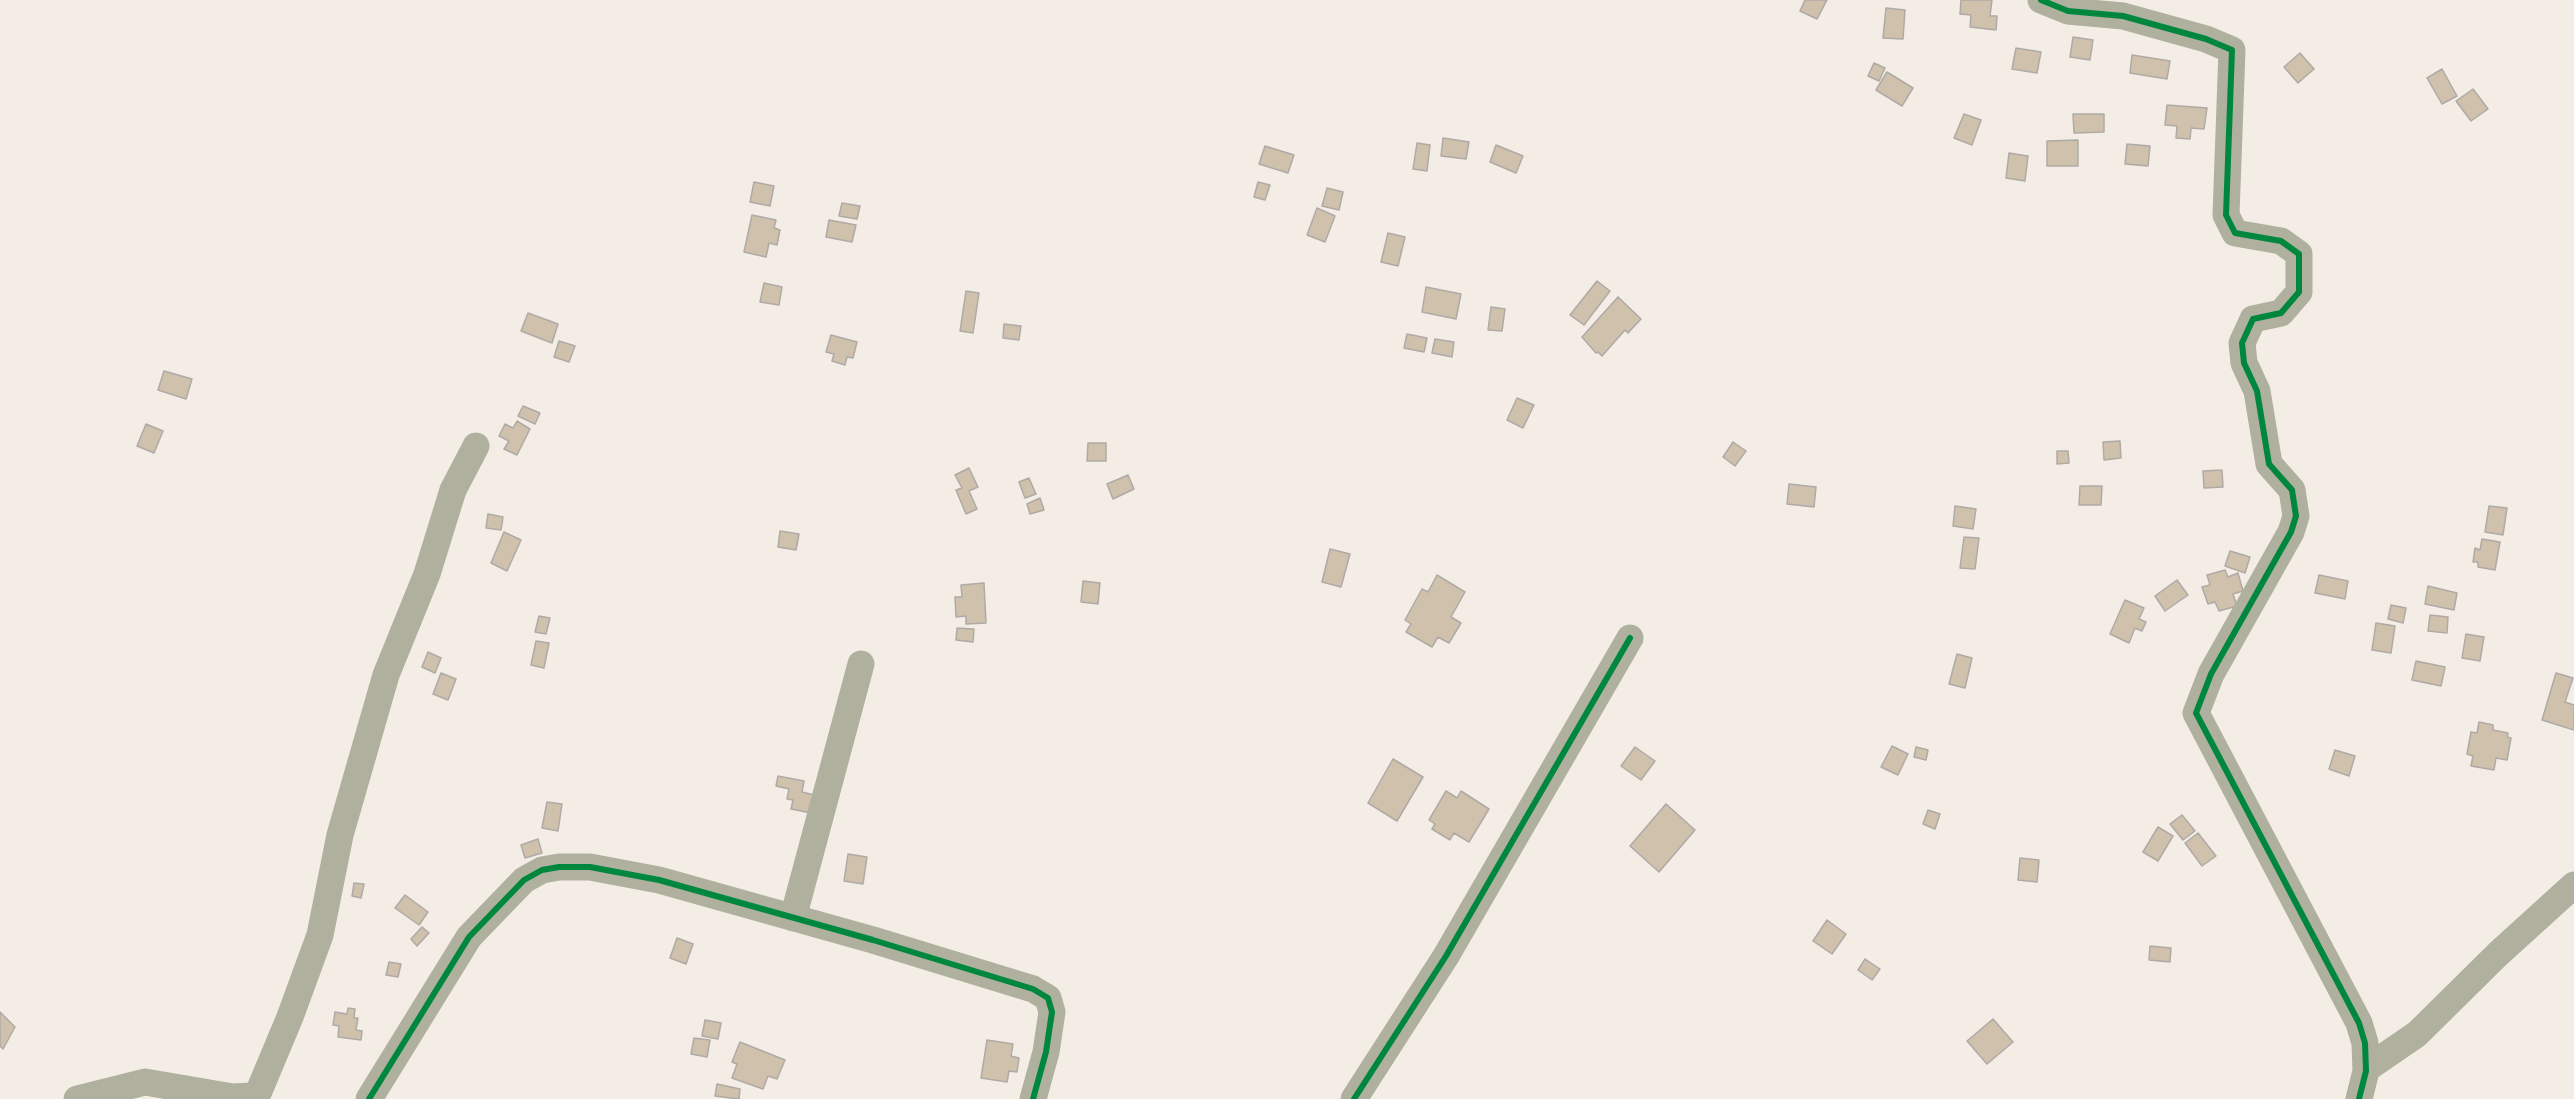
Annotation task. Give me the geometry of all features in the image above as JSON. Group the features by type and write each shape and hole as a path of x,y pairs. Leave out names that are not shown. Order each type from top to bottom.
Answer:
{"street":[{"path":"2041,0 2068,11 2123,16 2206,39 2232,50 2226,215 2235,233 2281,241 2299,254 2299,292 2281,313 2253,319 2242,343 2244,363 2257,391 2269,464 2292,490 2296,516 2291,532 2211,674 2196,713 2358,1023 2365,1044 2366,1069 2359,1099"},
{"path":"77,1099 139,1082 233,1097 266,1095 290,1017 320,935 340,836 386,675 428,574 453,490 476,446"},
{"path":"1354,1099 1446,956 1630,638"},
{"path":"793,918 861,664"},
{"path":"369,1099 469,938 524,880 542,870 559,867 590,867 659,880 1016,983 1048,998 1052,1012 1051,1023 1033,1099"},
{"path":"2366,1069 2417,1034 2498,954 2574,885"}],"building":[{"path":"1805,0 1827,0 1817,19 1800,11"},
{"path":"1961,0 1992,0 1990,16 1997,16 1996,30 1970,27 1971,15 1960,14"},
{"path":"1886,8 1905,10 1903,39 1883,38"},
{"path":"2073,37 2093,40 2090,60 2070,57"},
{"path":"2016,48 2041,52 2037,73 2012,69"},
{"path":"2300,53 2314,69 2298,83 2284,67"},
{"path":"2132,55 2170,61 2167,79 2130,73"},
{"path":"1874,63 1885,68 1879,81 1868,76"},
{"path":"2442,69 2457,96 2442,104 2427,78"},
{"path":"1887,72 1913,88 1902,106 1876,90"},
{"path":"2473,89 2488,109 2471,121 2456,101"},
{"path":"2167,105 2207,108 2204,129 2191,128 2190,139 2176,138 2177,126 2165,125"},
{"path":"1964,114 1981,120 1972,145 1954,138"},
{"path":"2073,114 2104,114 2104,132 2074,133"},
{"path":"1443,138 1469,142 1466,159 1441,156"},
{"path":"2078,140 2078,166 2047,166 2047,141"},
{"path":"1417,143 1430,145 1427,171 1413,169"},
{"path":"2127,144 2150,146 2148,166 2125,164"},
{"path":"1496,145 1523,156 1516,173 1490,162"},
{"path":"1265,146 1294,155 1288,173 1259,164"},
{"path":"2009,153 2028,156 2025,181 2006,178"},
{"path":"754,182 774,186 770,206 750,202"},
{"path":"1258,182 1270,185 1265,200 1254,197"},
{"path":"1327,188 1343,192 1339,210 1322,206"},
{"path":"842,203 860,206 857,219 839,216"},
{"path":"1317,208 1335,216 1325,242 1307,235"},
{"path":"752,215 776,220 774,228 780,230 777,245 769,243 766,257 744,252"},
{"path":"829,220 856,225 852,242 826,237"},
{"path":"1388,233 1405,237 1398,266 1381,262"},
{"path":"1597,281 1610,291 1584,325 1570,315"},
{"path":"764,283 782,287 779,305 760,302"},
{"path":"1426,287 1461,294 1456,319 1422,312"},
{"path":"966,291 979,293 973,333 960,331"},
{"path":"1618,297 1641,319 1628,333 1625,330 1602,356 1596,353 1582,337"},
{"path":"1491,307 1505,309 1502,331 1488,330"},
{"path":"528,313 558,324 552,343 521,331"},
{"path":"1004,324 1021,326 1019,340 1003,338"},
{"path":"1407,334 1427,338 1424,352 1404,348"},
{"path":"831,335 857,342 853,358 847,357 845,365 832,361 834,354 826,352"},
{"path":"1435,339 1454,342 1452,357 1432,353"},
{"path":"559,341 575,346 569,362 554,357"},
{"path":"164,371 192,379 186,399 158,390"},
{"path":"1517,398 1534,405 1523,428 1507,420"},
{"path":"523,406 540,413 535,424 518,416"},
{"path":"517,421 530,429 517,455 504,449 509,441 499,436 505,424 513,428"},
{"path":"146,424 163,431 154,453 137,446"},
{"path":"2120,441 2121,458 2104,460 2103,442"},
{"path":"1733,442 1746,451 1735,466 1723,457"},
{"path":"1088,443 1106,443 1106,461 1087,461"},
{"path":"2057,451 2068,451 2069,463 2057,464"},
{"path":"969,468 978,487 969,491 977,509 966,514 956,490 962,488 955,475"},
{"path":"2222,470 2223,487 2204,488 2203,471"},
{"path":"1128,475 1134,489 1113,499 1107,484"},
{"path":"1029,478 1036,494 1025,498 1019,482"},
{"path":"1789,484 1816,487 1814,507 1787,504"},
{"path":"2080,486 2102,486 2101,505 2079,505"},
{"path":"1040,498 1044,510 1030,514 1027,504"},
{"path":"1955,506 1976,509 1973,529 1953,526"},
{"path":"2489,506 2507,508 2503,535 2485,532"},
{"path":"488,514 503,517 501,530 486,528"},
{"path":"780,531 799,534 796,550 778,547"},
{"path":"504,532 521,540 507,571 491,563"},
{"path":"1964,537 1979,538 1975,569 1960,568"},
{"path":"2482,539 2500,542 2495,570 2478,567 2478,562 2473,562 2475,548 2480,550"},
{"path":"1330,549 1350,554 1341,587 1322,582"},
{"path":"2230,551 2250,557 2245,573 2225,566"},
{"path":"2225,570 2228,577 2238,573 2243,591 2233,594 2237,606 2219,611 2215,602 2208,604 2202,587 2210,585 2207,575"},
{"path":"1437,575 1465,592 1451,617 1461,623 1449,643 1438,637 1432,647 1406,632 1411,624 1405,620 1422,589 1428,592"},
{"path":"2319,575 2348,581 2345,599 2315,593"},
{"path":"2177,580 2188,595 2165,611 2155,596"},
{"path":"1083,581 1100,583 1098,604 1081,602"},
{"path":"984,583 986,623 966,624 966,616 956,617 955,597 962,597 961,585"},
{"path":"2428,586 2457,593 2454,610 2425,604"},
{"path":"2125,600 2144,608 2139,619 2146,622 2142,631 2135,628 2129,643 2110,634"},
{"path":"2391,605 2406,608 2403,623 2388,619"},
{"path":"2430,615 2448,617 2447,633 2428,631"},
{"path":"539,616 550,618 546,634 535,632"},
{"path":"2376,623 2395,626 2391,653 2372,650"},
{"path":"957,628 974,629 973,642 956,640"},
{"path":"2466,634 2484,637 2480,661 2462,658"},
{"path":"536,641 549,643 544,668 531,665"},
{"path":"428,652 441,658 435,673 422,667"},
{"path":"1957,654 1972,658 1965,688 1949,684"},
{"path":"2416,661 2445,667 2441,686 2412,680"},
{"path":"441,673 456,679 448,700 433,694"},
{"path":"2556,673 2573,678 2565,702 2574,705 2574,730 2542,720"},
{"path":"2479,722 2493,725 2493,730 2508,733 2507,737 2511,738 2507,760 2496,758 2494,770 2471,766 2473,756 2467,754 2471,732 2477,733"},
{"path":"1892,746 1908,754 1898,775 1881,767"},
{"path":"1635,747 1655,761 1641,780 1621,766"},
{"path":"1916,747 1928,750 1926,760 1914,757"},
{"path":"2335,750 2355,756 2349,776 2329,769"},
{"path":"1393,759 1423,777 1397,821 1368,803"},
{"path":"778,776 804,781 802,792 814,795 811,813 791,809 793,800 787,799 789,789 776,786"},
{"path":"1446,791 1457,798 1461,791 1489,809 1469,842 1454,833 1450,840 1432,829 1435,824 1429,820"},
{"path":"547,802 562,804 558,831 542,828"},
{"path":"1666,804 1695,830 1659,872 1630,846"},
{"path":"1928,810 1940,814 1935,829 1923,824"},
{"path":"2182,815 2195,831 2183,840 2170,824"},
{"path":"2158,827 2173,836 2158,861 2143,852"},
{"path":"2198,833 2216,856 2202,866 2185,843"},
{"path":"538,839 542,853 525,858 521,845"},
{"path":"848,854 867,857 863,884 844,881"},
{"path":"2020,858 2039,860 2037,882 2018,880"},
{"path":"354,883 364,884 361,898 352,896"},
{"path":"405,895 428,912 419,925 395,908"},
{"path":"1827,920 1846,934 1832,954 1813,941"},
{"path":"422,927 429,933 417,946 411,939"},
{"path":"677,938 693,944 686,964 670,958"},
{"path":"2150,946 2171,948 2170,962 2149,960"},
{"path":"1865,959 1880,969 1872,980 1858,970"},
{"path":"389,962 401,964 398,977 386,975"},
{"path":"348,1008 355,1009 354,1018 358,1018 356,1030 362,1031 361,1040 338,1037 339,1026 333,1025 335,1012 347,1014"},
{"path":"0,1012 15,1027 3,1049 0,1046"},
{"path":"1993,1019 2013,1042 1987,1064 1967,1041"},
{"path":"705,1020 721,1023 718,1039 702,1036"},
{"path":"694,1038 710,1040 707,1057 691,1054"},
{"path":"987,1040 1013,1044 1011,1056 1019,1058 1017,1072 1009,1071 1007,1082 981,1078"},
{"path":"740,1042 785,1060 777,1079 768,1076 763,1089 732,1078 737,1064 732,1062"},
{"path":"717,1084 740,1089 739,1099 715,1096"}],"cycle path":[{"path":"2041,0 2068,11 2123,16 2206,39 2232,50 2226,215 2235,233 2281,241 2299,254 2299,292 2281,313 2253,319 2242,343 2244,363 2257,391 2269,464 2292,490 2296,516 2291,532 2211,674 2196,713 2359,1023 2365,1043 2366,1071 2359,1099"},
{"path":"1354,1099 1446,956 1630,638"},
{"path":"369,1099 469,937 524,880 542,870 559,867 590,867 659,880 873,940 1033,989 1048,998 1052,1012 1046,1052 1033,1099"}]}
